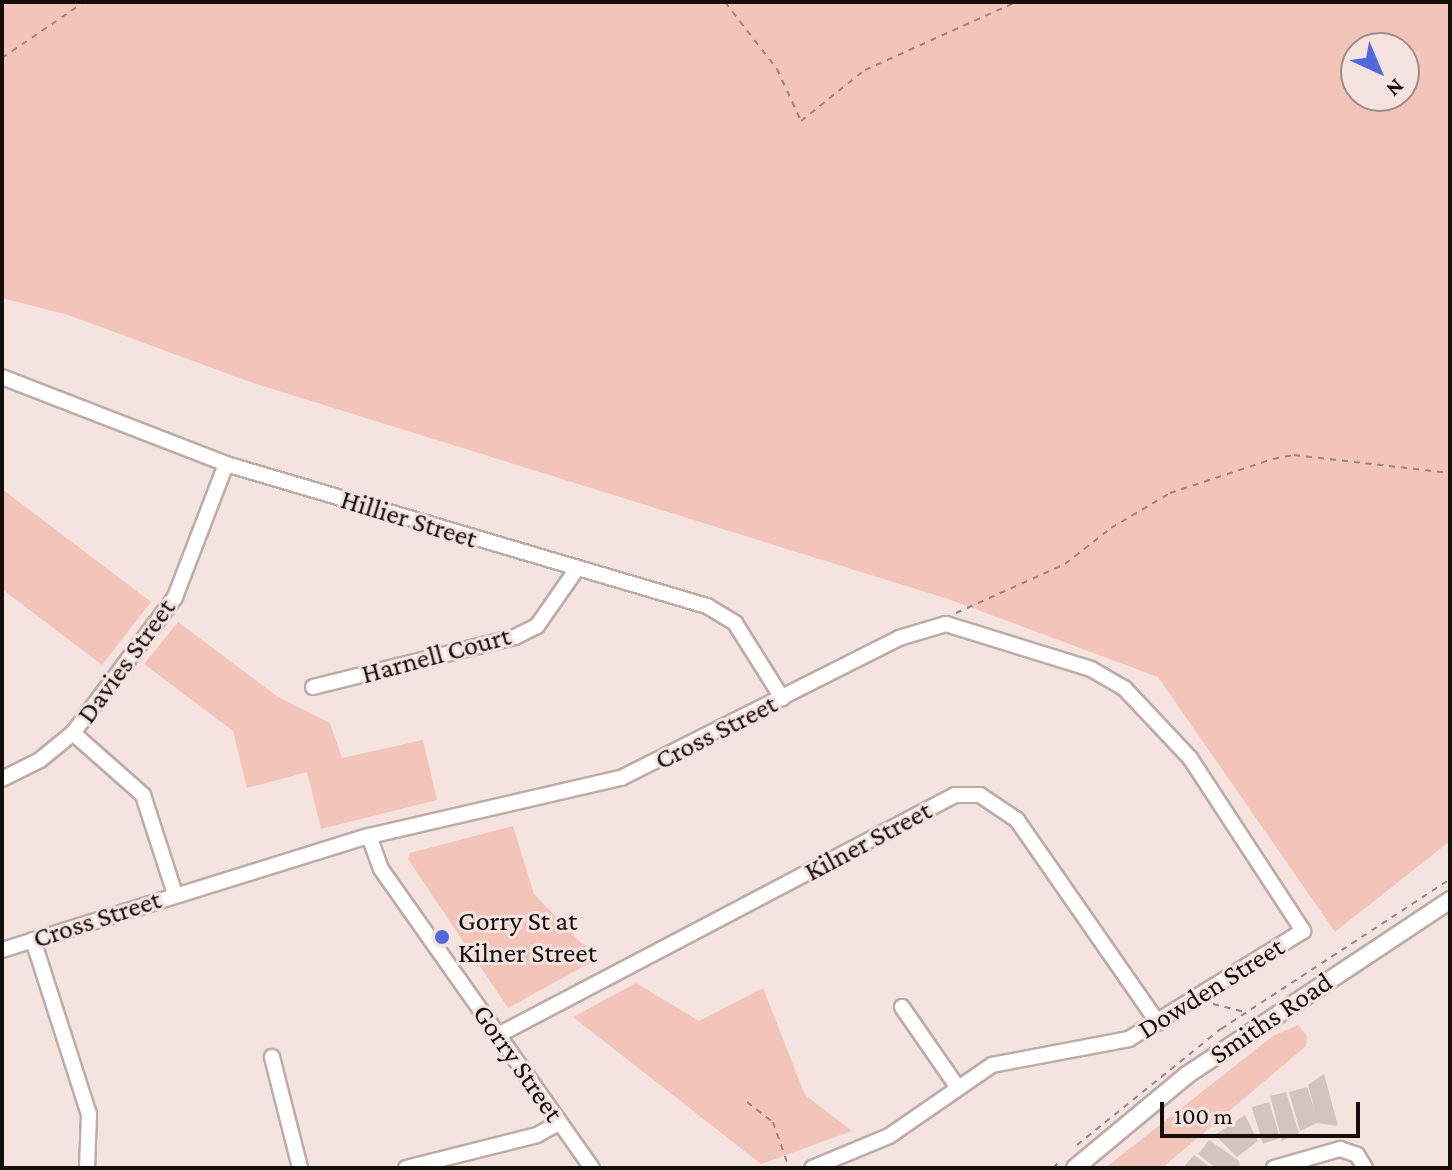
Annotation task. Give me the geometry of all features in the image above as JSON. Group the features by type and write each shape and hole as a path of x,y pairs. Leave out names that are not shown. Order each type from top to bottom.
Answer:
{"street":[{"name":"Hillier Street","path":"2,377 226,464 576,570 707,606 735,623 782,698"},
{"name":"Davies Street","path":"2,779 40,760 73,733 175,597 226,464"},
{"name":"Harnell Court","path":"313,687 515,637 537,626 576,570"},
{"name":"Cross Street","path":"2,950 369,836 621,778 899,638 946,624"},
{"name":"Dowden Street","path":"812,1168 865,1149 992,1065 1129,1039 1199,1000 1303,931 1190,758 1125,689 1091,669 946,624"},
{"path":"73,733 143,795 175,894"},
{"name":"Kilner Street","path":"500,1034 955,795 980,795 1017,820 1158,1023"},
{"name":"Gorry Street","path":"369,836 381,869 592,1168"},
{"name":"Smiths Road","path":"1075,1168 1250,1030 1450,900"},
{"path":"33,940 89,1114 87,1168"},
{"path":"902,1007 958,1088"},
{"path":"272,1057 300,1168"},
{"path":"406,1168 537,1135 559,1123"},
{"name":"Smiths Road","path":"1082,1168 1100,1148"},
{"path":"1274,1168 1340,1149 1357,1155 1365,1168"}],"path":[{"path":"2,58 84,2"},
{"path":"725,2 777,69 801,121 865,70 1016,2"},
{"path":"946,624 959,610 1065,564 1141,508 1273,459 1294,455 1450,473"},
{"path":"1199,1000 1247,1012"},
{"path":"747,1102 773,1122 789,1168"}],"shaded area":[{"path":"2,2 1450,2 1450,841 1335,932 1158,677 948,599 253,383 68,315 2,298"},
{"path":"2,489 151,602 102,665 2,589"},
{"path":"178,622 278,697 330,723 342,758 423,740 437,800 321,829 307,772 247,788 233,731 144,664"},
{"path":"513,826 534,894 597,959 508,1008 408,859 410,853"},
{"path":"636,983 699,1021 763,988 805,1095 852,1131 761,1164 573,1017"},
{"path":"1298,1025 1307,1036 1306,1046 1162,1168 1105,1168 1273,1036"}],"building":[{"path":"1324,1074 1338,1126 1317,1123 1300,1131 1289,1092 1307,1087 1315,1111 1308,1085"},
{"path":"1286,1092 1299,1133 1282,1141 1270,1096"},
{"path":"1269,1102 1280,1138 1263,1144 1252,1107"},
{"path":"1245,1115 1258,1141 1237,1157 1215,1135"},
{"path":"1209,1140 1239,1161 1240,1168 1216,1168 1198,1154"},
{"path":"1194,1155 1211,1168 1183,1168"}],"place":[{"name":"Gorry St at Kilner Street","path":"442,937"}]}
